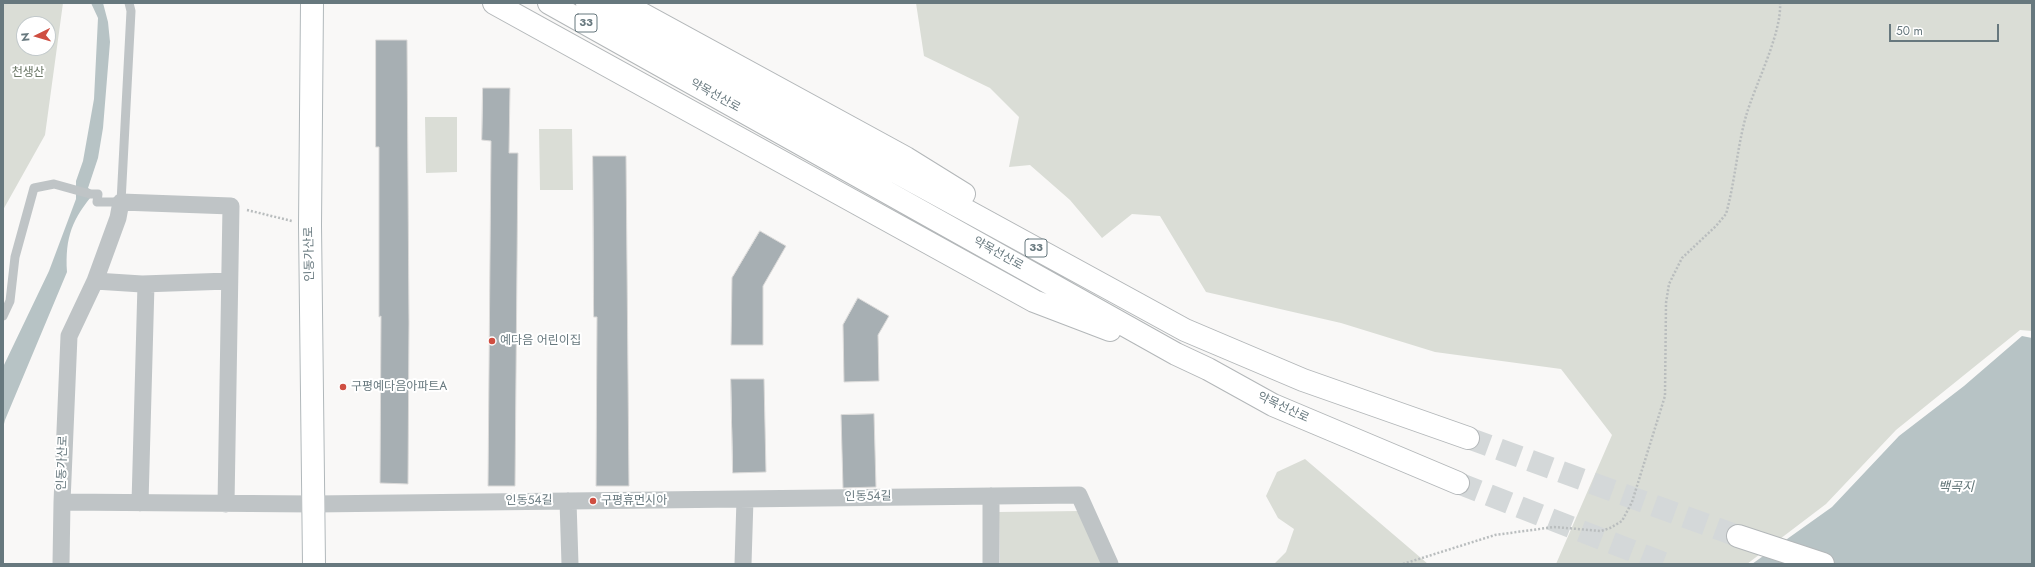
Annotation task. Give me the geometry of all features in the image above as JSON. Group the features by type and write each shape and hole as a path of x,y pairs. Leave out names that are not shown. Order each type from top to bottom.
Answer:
{"main road":[{"name":"인동가산로","path":"312,3 310,225 314,564"},
{"path":"494,3 1034,301 1176,354"},
{"name":"약목선산로","path":"549,3 1176,354 1208,369 1273,405 1458,483"},
{"name":"33","path":"587,3 621,12"},
{"path":"621,12 906,158 1185,330 1303,380 1468,438"},
{"path":"1738,536 1823,564"}],"street":[{"path":"121,202 231,206 226,504"},
{"name":"인동가산로","path":"121,202 118,218 95,281 69,336 62,502 314,504"},
{"path":"95,281 146,284 229,281"},
{"path":"140,503 146,284"},
{"name":"인동54길","path":"314,504 1079,495 1110,564"},
{"path":"991,496 991,564"},
{"path":"743,564 745,499"},
{"path":"568,501 570,564"},
{"path":"61,564 62,502"}],"lane":[{"path":"3,316 10,301 15,257 34,188 54,184 90,194 98,194 97,202 121,202 131,11 129,3"}],"path":[{"path":"1403,564 1495,535 1554,527 1601,531 1622,521 1632,502 1666,396 1666,303 1669,284 1682,258 1716,226 1726,214 1746,117 1777,28 1780,3"},
{"path":"231,206 310,225"}],"green space":[{"name":"천생산","path":"3,3 63,3 56,54 56,16 16,16 16,56 56,56 45,135 3,210"},
{"path":"916,3 2032,3 2032,331 2020,330 1896,430 1826,504 1747,564 1556,564 1612,435 1561,369 1435,352 1341,323 1206,292 1160,216 1132,214 1102,238 1070,200 1030,165 1009,167 1019,117 990,88 924,56"},
{"path":"425,117 457,117 457,172 426,173"},
{"path":"539,129 572,129 573,190 540,190"},
{"path":"1305,459 1428,564 1274,564 1286,552 1294,529 1278,518 1266,496 1277,472"},
{"path":"1079,511 1108,564 1000,564 999,512"}],"water":[{"path":"91,3 103,3 108,22 110,42 103,128 98,158 88,188 95,192 81,211 72,229 67,249 67,272 3,428 3,367 49,271 76,199 76,181 83,161 94,99 98,18"},
{"name":"백곡지","path":"2022,336 2032,338 2032,564 1752,564 1832,507 1899,436 1964,386"}],"building":[{"path":"376,40 407,40 409,323 408,484 380,483 381,316 379,317 379,147 376,147"},
{"path":"483,88 510,88 509,153 518,153 515,486 488,486 491,141 482,140"},
{"path":"593,156 626,156 629,486 596,486 597,317 594,317"},
{"path":"760,231 786,246 763,286 763,345 731,345 732,278"},
{"path":"858,298 889,316 878,335 879,381 844,382 843,325"},
{"path":"731,379 764,379 766,472 733,473"},
{"path":"874,414 876,487 843,488 841,415"}],"tunnel":[{"path":"1468,438 1738,536"},
{"path":"1458,483 1666,564"}],"place":[{"name":"예다음 어린이집","path":"492,341"},
{"name":"구평예다음아파트A","path":"343,387"},
{"name":"구평휴먼시아","path":"593,501"}]}
